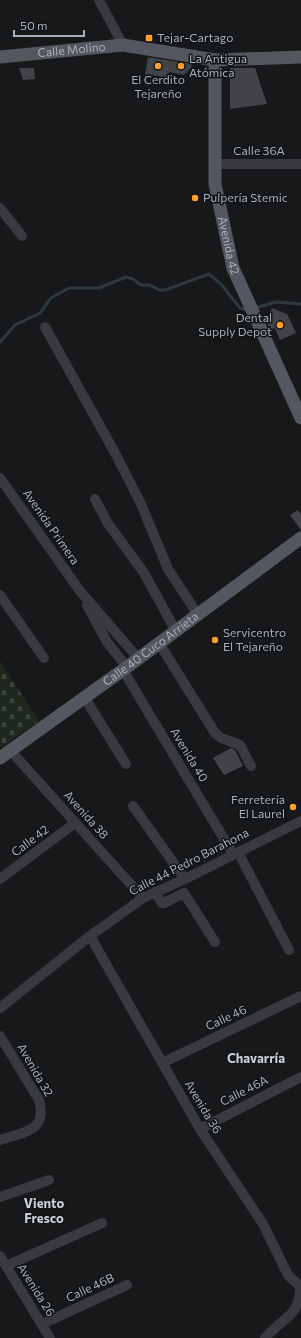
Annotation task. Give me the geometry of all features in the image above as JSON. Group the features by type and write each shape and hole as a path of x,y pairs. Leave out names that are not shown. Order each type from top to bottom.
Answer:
{"main road":[{"name":"Calle Molino","path":"0,57 123,45 214,60 301,57"},
{"name":"Avenida 42","path":"214,60 215,184 233,268 301,418"},
{"name":"Calle 40 Cuco Arrieta","path":"5,754 160,643 301,538"}],"street":[{"path":"99,0 123,45"},
{"name":"Calle 36A","path":"216,164 301,164"},
{"path":"0,208 22,236"},
{"path":"45,327 118,459 141,504 168,569 198,615"},
{"name":"Avenida Primera","path":"0,478 80,591 138,658"},
{"path":"95,499 107,522 144,573 176,630"},
{"name":"Avenida Primera","path":"80,591 107,642 125,668"},
{"path":"0,595 44,658"},
{"path":"160,643 215,733 221,738 240,744 251,766"},
{"name":"Avenida 40","path":"125,668 235,853 289,950"},
{"path":"84,697 126,764"},
{"name":"Avenida 38","path":"5,754 75,823 143,898"},
{"path":"132,806 185,879"},
{"name":"Calle 44 Pedro Barahona","path":"0,1008 90,936 143,898 185,879 301,821"},
{"name":"Calle 42","path":"0,879 75,823"},
{"path":"156,892 162,903 184,893 215,942"},
{"name":"Avenida 36","path":"90,936 200,1129 263,1224 288,1275 300,1285"},
{"name":"Calle 46","path":"162,1063 301,996"},
{"name":"Avenida 32","path":"0,1036 39,1100 43,1111 41,1119 36,1126 27,1131 0,1140"},
{"name":"Calle 46A","path":"200,1129 301,1077"},
{"path":"0,1197 49,1180"},
{"path":"6,1266 102,1223"},
{"name":"Avenida 26","path":"0,1256 50,1338"},
{"name":"Calle 46B","path":"42,1324 127,1285"},
{"path":"265,1338 295,1310 301,1298 300,1285"}],"green space":[{"path":"0,661 39,721 0,748"}],"building":[{"name":"El Cerdito Tejareño","path":"148,57 192,64 191,68 184,75 169,72 168,78 145,74"},
{"path":"19,68 34,68 35,79 23,80"},
{"path":"230,68 255,68 267,104 230,109"},
{"name":"Dental Supply Depot","path":"272,308 287,314 296,333 280,340 275,328 270,330 266,321"},
{"path":"298,510 301,515 301,530 290,515"},
{"path":"231,748 235,750 243,766 224,775 213,758"}],"waterway":[{"path":"0,342 15,325 40,313 51,298 69,288 99,288 126,277 133,279 141,285 150,285 159,290 165,290 209,274 221,284 240,308 247,310"},
{"path":"255,308 276,302 301,304"}],"place":[{"name":"Tejar-Cartago","path":"149,38"},
{"name":"El Cerdito Tejareño","path":"158,66"},
{"name":"La Antigua Atómica","path":"181,66"},
{"name":"Pulpería Stemic","path":"195,198"},
{"name":"Dental Supply Depot","path":"280,325"},
{"name":"Servicentro El Tejareño","path":"215,640"},
{"name":"Ferretería El Laurel","path":"293,807"}],"district":[{"name":"Chavarría","path":"256,1058"},
{"name":"Viento Fresco","path":"44,1210"}]}
